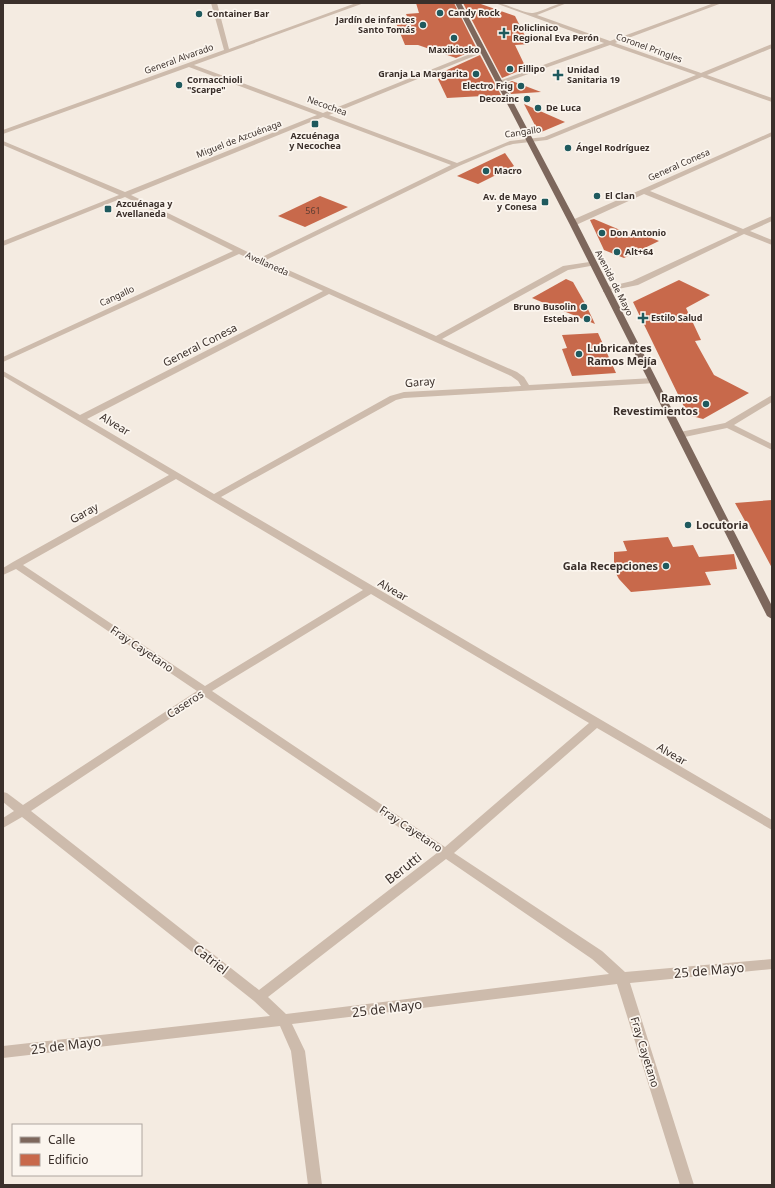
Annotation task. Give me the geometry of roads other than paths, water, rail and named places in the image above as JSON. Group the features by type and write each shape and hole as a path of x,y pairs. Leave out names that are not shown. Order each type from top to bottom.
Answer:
{"main road":[{"name":"Avenida de Mayo","path":"458,3 498,83 593,263 772,616"}],"street":[{"path":"214,3 227,51"},
{"name":"General Alvarado","path":"3,132 361,3"},
{"name":"Coronel Pringles","path":"498,3 772,100"},
{"path":"531,15 564,3"},
{"path":"498,83 719,3"},
{"name":"Cangallo","path":"260,260 457,165 504,145 545,139 772,46"},
{"name":"Miguel de Azcuénaga","path":"3,244 123,194 325,115 482,51"},
{"name":"Necochea","path":"189,65 457,165"},
{"name":"General Conesa","path":"572,223 646,192 772,134"},
{"name":"Avellaneda","path":"3,144 123,194 239,251 328,292 514,374 521,378 527,388"},
{"path":"646,192 772,243"},
{"path":"606,290 635,283 772,218"},
{"name":"Cangallo","path":"3,360 239,251"},
{"path":"436,339 566,268 593,263"},
{"name":"General Conesa","path":"81,418 328,292"},
{"name":"Alvear","path":"5,377 81,418 772,826"},
{"name":"Garay","path":"215,497 394,398 414,393 653,381"},
{"path":"680,434 728,424 772,398"},
{"path":"728,424 772,447"},
{"name":"Garay","path":"3,572 176,475"},
{"name":"Fray Cayetano","path":"16,564 597,954 622,978 687,1185"},
{"name":"Caseros","path":"3,824 204,691 370,590"},
{"name":"Berutti","path":"259,997 446,853 596,723"},
{"name":"Catriel","path":"3,796 259,997 283,1019 298,1051 315,1185"},
{"name":"25 de Mayo","path":"3,1052 622,978 772,964"}],"place":[{"name":"Candy Rock","path":"440,13"},
{"name":"Container Bar","path":"199,14"},
{"name":"Jardín de infantes Santo Tomás","path":"423,25"},
{"name":"Policlinico Regional Eva Perón","path":"504,33"},
{"name":"Maxikiosko","path":"454,38"},
{"name":"Fillipo","path":"510,69"},
{"name":"Granja La Margarita","path":"476,74"},
{"name":"Unidad Sanitaria 19","path":"558,75"},
{"name":"Cornacchioli \"Scarpe\"","path":"179,85"},
{"name":"Electro Frig","path":"521,86"},
{"name":"Decozinc","path":"527,99"},
{"name":"De Luca","path":"538,108"},
{"name":"Azcuénaga y Necochea","path":"315,124"},
{"name":"Ángel Rodríguez","path":"568,148"},
{"name":"Macro","path":"486,171"},
{"name":"El Clan","path":"597,196"},
{"name":"Av. de Mayo y Conesa","path":"545,202"},
{"name":"Azcuénaga y Avellaneda","path":"108,209"},
{"name":"Don Antonio","path":"602,233"},
{"name":"Alt+64","path":"617,252"},
{"name":"Bruno Busolin","path":"584,307"},
{"name":"Estilo Salud","path":"643,318"},
{"name":"Esteban","path":"587,319"},
{"name":"Lubricantes Ramos Mejía","path":"579,354"},
{"name":"Ramos Revestimientos","path":"706,404"},
{"name":"Locutoria","path":"688,525"},
{"name":"Gala Recepciones","path":"666,566"}]}
